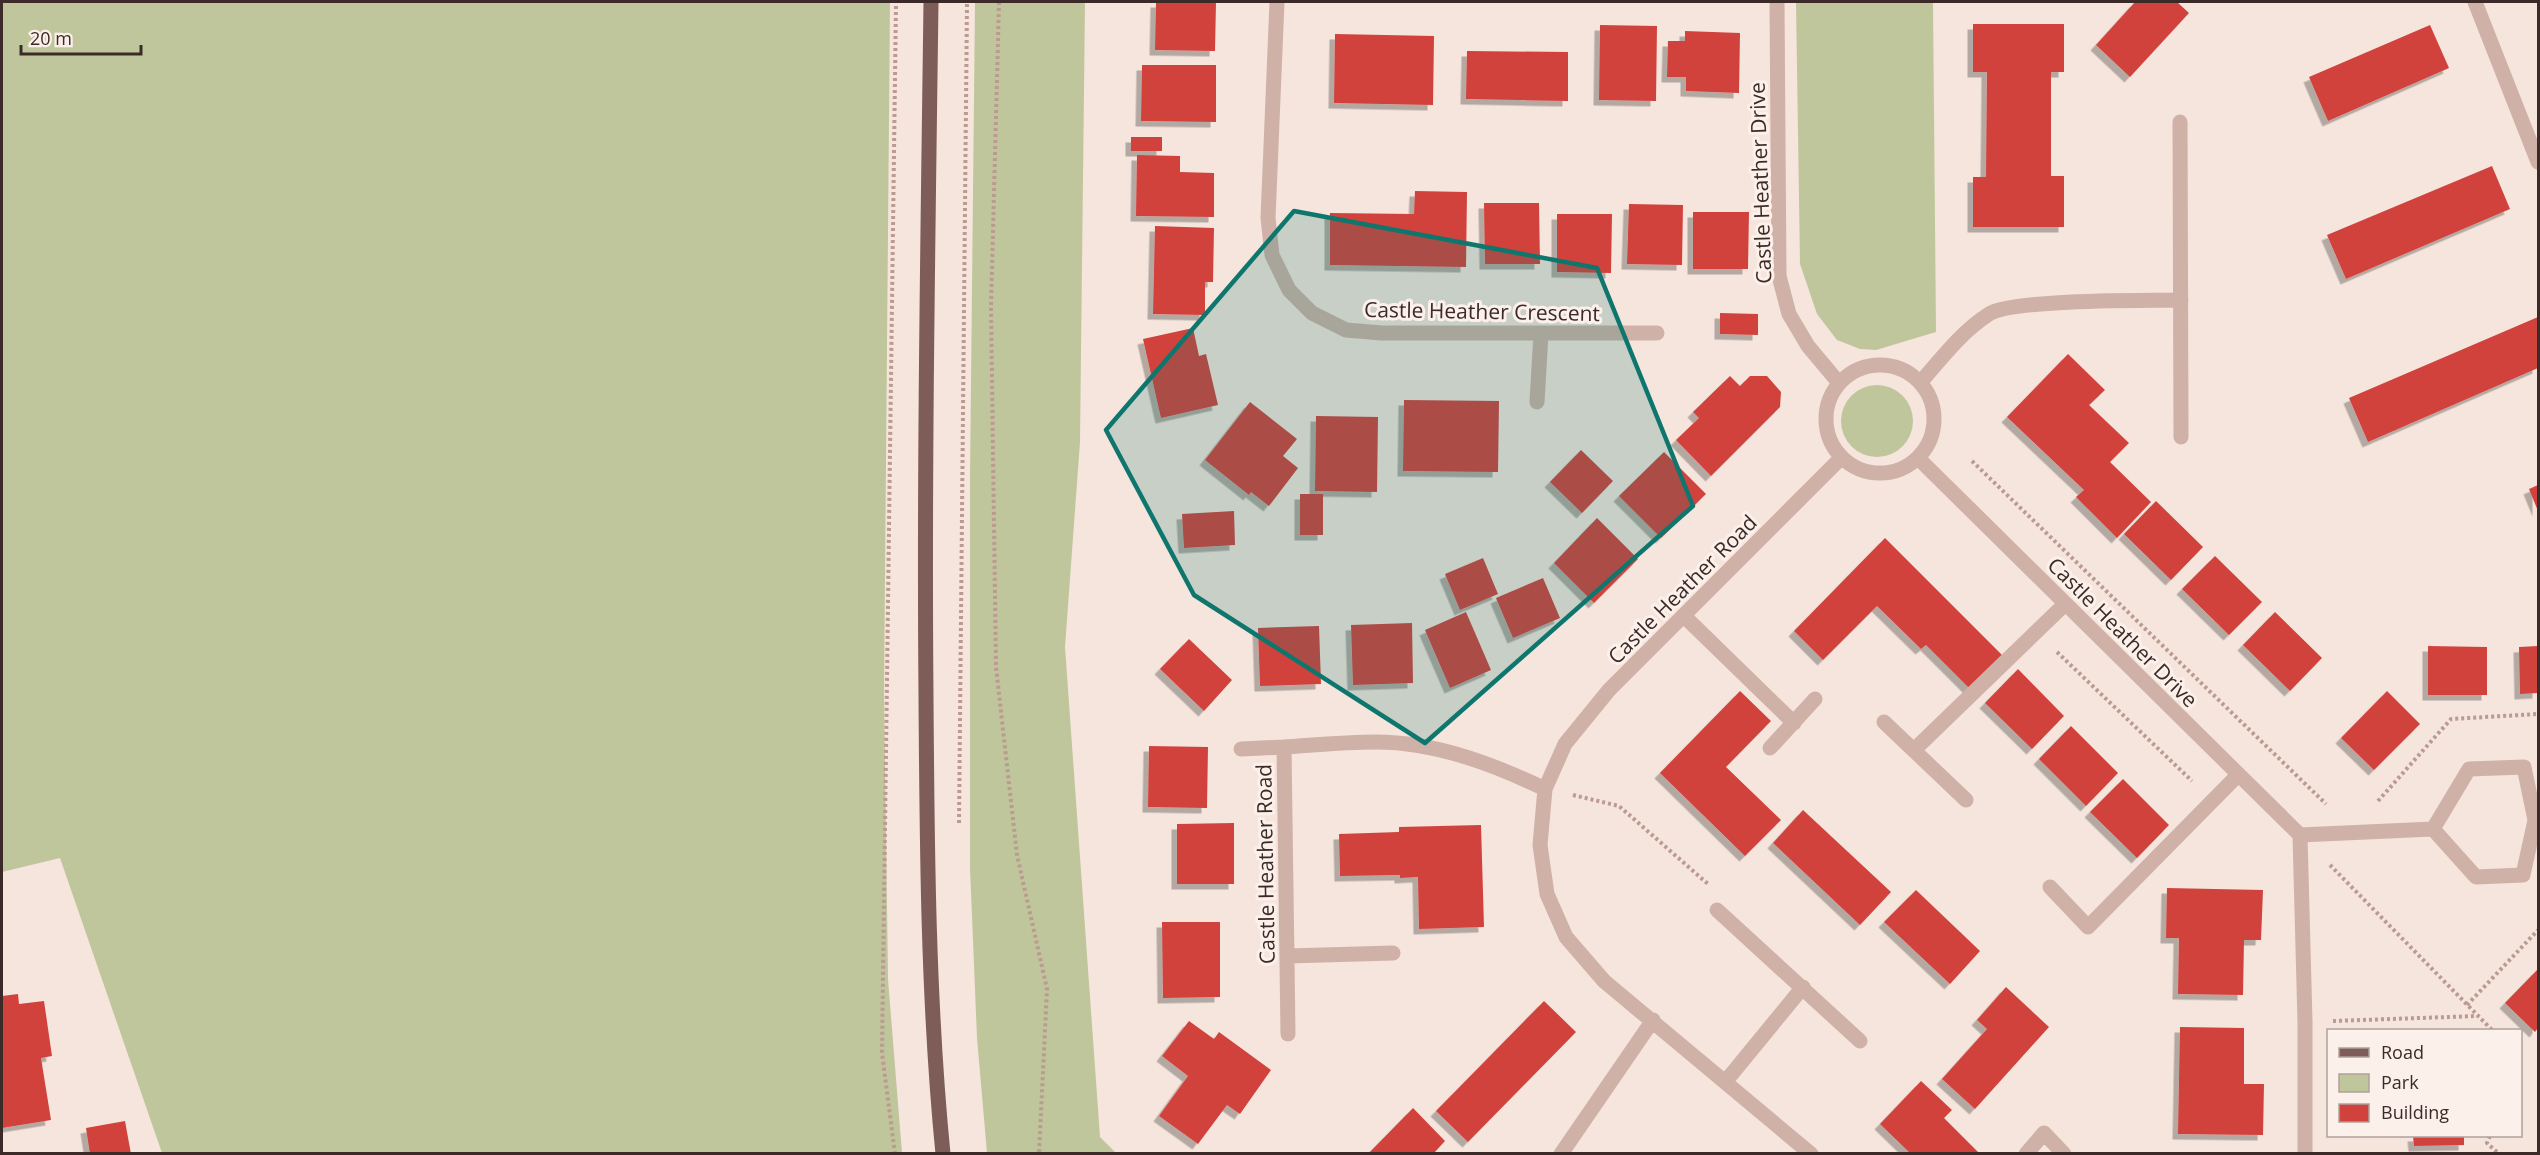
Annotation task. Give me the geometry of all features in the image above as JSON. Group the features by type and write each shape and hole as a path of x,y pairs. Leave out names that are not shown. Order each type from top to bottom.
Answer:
{"main road":[{"path":"931,2 924,516 927,838 936,1079 943,1154"}],"street":[{"name":"Castle Heather Crescent","path":"1277,2 1268,218 1272,255 1289,290 1312,313 1346,330 1382,333 1657,333"},
{"name":"Castle Heather Drive","path":"1777,2 1779,276 1789,314 1808,346 1839,382"},
{"path":"2475,2 2538,162"},
{"path":"2180,122 2181,437"},
{"path":"1920,383 1952,345 1990,313 2023,305 2181,300"},
{"path":"1538,402 1541,333"},
{"path":"1871,366 1889,366 1906,372 1920,383 1929,396 1934,412 1933,428 1928,444 1918,458 1905,468 1888,473 1871,473 1855,468 1841,458 1832,445 1826,429 1826,412 1830,396 1839,382 1854,372 1871,366"},
{"name":"Castle Heather Road","path":"1811,1154 1604,981 1566,937 1547,894 1540,845 1545,789 1564,744 1609,690 1841,458"},
{"name":"Castle Heather Drive","path":"1918,458 2300,835"},
{"path":"1914,750 2065,604"},
{"path":"1684,616 1794,723"},
{"path":"1770,747 1815,699"},
{"path":"1884,722 1966,800"},
{"name":"Castle Heather Road","path":"1288,1034 1284,747 1378,742 1442,749 1512,773 1545,789"},
{"path":"1241,749 1284,747"},
{"path":"2524,767 2535,820 2523,875 2476,877 2433,829 2469,769 2524,767"},
{"path":"2050,887 2088,927 2238,775"},
{"path":"2305,1154 2305,1022 2300,835 2433,829"},
{"path":"1717,910 1860,1041"},
{"path":"1288,956 1393,953"},
{"path":"1726,1081 1803,987"},
{"path":"1562,1154 1653,1020"},
{"path":"2026,1154 2044,1133 2064,1154"}],"path":[{"path":"895,1154 882,1053 896,2"},
{"path":"959,827 967,2"},
{"path":"999,2 991,307 996,667 1017,855 1047,989 1039,1154"},
{"path":"1972,461 2325,804 2336,803"},
{"path":"2035,632 2212,801"},
{"path":"2369,801 2380,800 2451,719 2538,714"},
{"path":"1545,789 1619,806 1709,885 1717,910"},
{"path":"2300,835 2491,1029"},
{"path":"2467,1005 2538,930"},
{"path":"2305,1022 2477,1016"},
{"path":"2490,1137 2487,1143 2499,1154"}],"highlighted area":[{"path":"1294,211 1597,268 1693,506 1425,743 1194,595 1106,430"}],"green space":[{"path":"2,2 890,2 884,694 888,979 902,1153 162,1153 60,858 2,872"},
{"path":"975,2 1085,2 1080,442 1065,647 1100,1137 1116,1153 987,1153 977,1038 970,868 970,478"},
{"path":"1796,2 1933,2 1936,332 1876,350 1860,349 1837,340 1817,314 1800,264"},
{"path":"1877,385 1897,391 1907,401 1913,421 1907,441 1897,451 1877,457 1857,451 1847,441 1841,421 1847,401 1857,391"}],"building":[{"path":"1156,2 1216,2 1215,51 1155,50"},
{"path":"2135,2 2177,2 2189,13 2130,77 2096,45"},
{"path":"1973,24 2064,24 2064,72 2051,72 2051,176 2064,176 2064,227 1973,227 1973,177 1986,177 1987,72 1973,72"},
{"path":"1600,25 1657,26 1656,101 1599,100"},
{"path":"2430,25 2449,68 2328,121 2309,77"},
{"path":"1685,31 1740,33 1739,93 1686,91 1686,77 1667,77 1668,41 1685,41"},
{"path":"1335,34 1434,36 1433,105 1334,103"},
{"path":"1467,51 1568,52 1568,101 1466,99"},
{"path":"1142,65 1216,65 1216,122 1141,121"},
{"path":"1131,137 1162,137 1162,151 1131,151"},
{"path":"1137,155 1180,156 1180,172 1214,173 1214,217 1136,216"},
{"path":"2492,166 2510,209 2346,279 2327,235"},
{"path":"1415,191 1467,192 1466,267 1330,265 1330,213 1414,214"},
{"path":"1484,203 1539,203 1540,264 1485,264"},
{"path":"1629,204 1683,205 1682,265 1627,264"},
{"path":"1693,212 1749,212 1748,269 1693,269"},
{"path":"1557,214 1612,214 1611,273 1557,272"},
{"path":"1155,226 1214,228 1213,282 1205,282 1205,315 1153,314"},
{"path":"1720,313 1758,314 1758,335 1720,334"},
{"path":"2538,317 2538,368 2368,442 2349,398"},
{"path":"1193,328 1199,356 1206,354 1218,405 1161,418 1143,339"},
{"path":"2068,354 2105,390 2089,405 2129,443 2110,462 2151,502 2117,538 2076,497 2084,490 2007,417"},
{"path":"1730,376 1740,386 1750,376 1767,376 1781,392 1780,407 1711,476 1676,440 1699,418 1693,412"},
{"path":"1404,400 1499,401 1498,472 1403,471"},
{"path":"1250,402 1297,439 1283,456 1298,468 1269,506 1251,492 1249,495 1205,460"},
{"path":"1316,416 1378,417 1377,492 1315,491"},
{"path":"1581,450 1613,481 1582,513 1550,482"},
{"path":"1664,452 1706,494 1661,538 1619,496"},
{"path":"2538,485 2538,511 2529,489"},
{"path":"1300,494 1323,494 1323,535 1300,535"},
{"path":"2156,501 2203,547 2171,580 2124,534"},
{"path":"1234,511 1235,545 1184,548 1182,514"},
{"path":"1597,518 1638,559 1594,603 1554,563"},
{"path":"1885,538 2002,655 1969,688 1926,645 1921,649 1877,606 1823,660 1794,631"},
{"path":"2215,556 2262,602 2229,635 2182,589"},
{"path":"1483,558 1498,594 1460,610 1445,574"},
{"path":"1543,578 1560,618 1513,638 1496,598"},
{"path":"1466,612 1491,670 1450,688 1425,630"},
{"path":"2275,612 2322,658 2290,691 2243,645"},
{"path":"1412,623 1413,683 1353,685 1351,625"},
{"path":"1319,626 1321,684 1260,686 1258,628"},
{"path":"1189,639 1232,680 1204,711 1160,669"},
{"path":"2428,646 2487,647 2487,695 2428,695"},
{"path":"2538,646 2538,693 2520,694 2519,647"},
{"path":"2018,669 2064,716 2032,749 1985,703"},
{"path":"1740,691 1771,721 1726,767 1781,820 1745,856 1660,773"},
{"path":"2387,691 2420,724 2374,770 2341,738"},
{"path":"2071,726 2118,773 2086,806 2039,759"},
{"path":"1149,746 1208,747 1207,808 1148,807"},
{"path":"2123,779 2169,825 2137,858 2090,812"},
{"path":"1803,810 1891,892 1860,925 1773,843"},
{"path":"1234,823 1234,884 1177,884 1177,824"},
{"path":"1481,825 1484,927 1419,929 1418,877 1340,876 1339,834 1399,832 1399,827"},
{"path":"2167,888 2263,890 2261,940 2244,940 2243,995 2178,994 2179,938 2166,938"},
{"path":"1916,890 1980,951 1950,984 1884,922"},
{"path":"1162,922 1220,922 1220,997 1163,998"},
{"path":"2538,969 2538,1028 2535,1032 2505,1003"},
{"path":"2006,987 2049,1027 1975,1109 1942,1079 1987,1029 1977,1020"},
{"path":"18,994 19,1004 44,1001 52,1056 41,1058 51,1120 2,1128 2,996"},
{"path":"1544,1001 1576,1032 1468,1142 1436,1111"},
{"path":"1189,1021 1214,1039 1219,1032 1271,1070 1240,1114 1227,1105 1198,1144 1159,1116 1188,1076 1162,1056"},
{"path":"2180,1027 2244,1028 2244,1084 2264,1084 2263,1135 2178,1134"},
{"path":"1921,1081 1952,1110 1944,1118 1980,1154 1911,1154 1880,1124"},
{"path":"1413,1108 1445,1141 1433,1154 1368,1154"},
{"path":"125,1121 131,1154 90,1154 86,1128"},
{"path":"2413,1137 2464,1137 2464,1145 2414,1146"}]}
